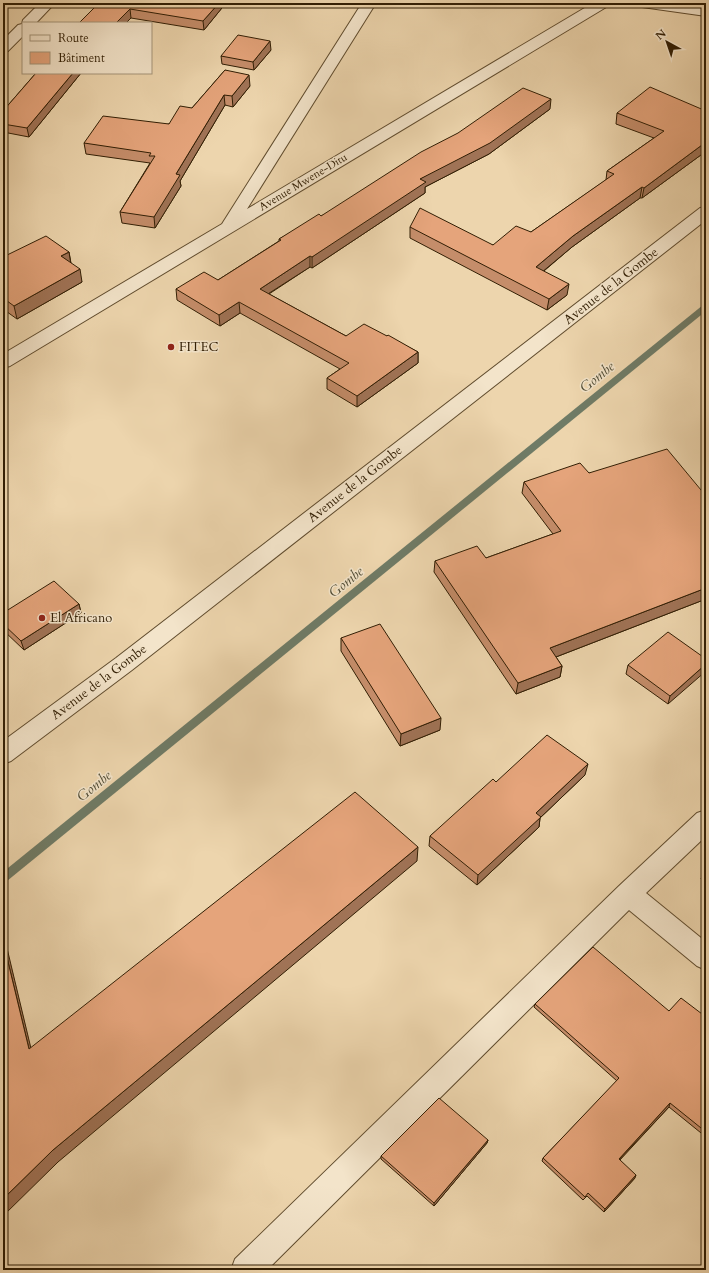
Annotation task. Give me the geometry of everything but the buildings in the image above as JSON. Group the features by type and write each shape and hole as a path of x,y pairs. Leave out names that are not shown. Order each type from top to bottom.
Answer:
{"street":[{"path":"29,22 48,3"},
{"path":"227,227 369,3"},
{"name":"Avenue Mwene-Ditu","path":"3,362 603,3"},
{"path":"642,3 706,12"},
{"path":"3,48 22,29"},
{"name":"Avenue de la Gombe","path":"3,754 130,659 706,212"},
{"path":"246,1270 628,894 706,820"},
{"path":"628,894 706,958"}],"waterway":[{"name":"Gombe","path":"3,878 706,307"}],"place":[{"name":"FITEC","path":"171,347"},
{"name":"El Africano","path":"42,618"}]}
